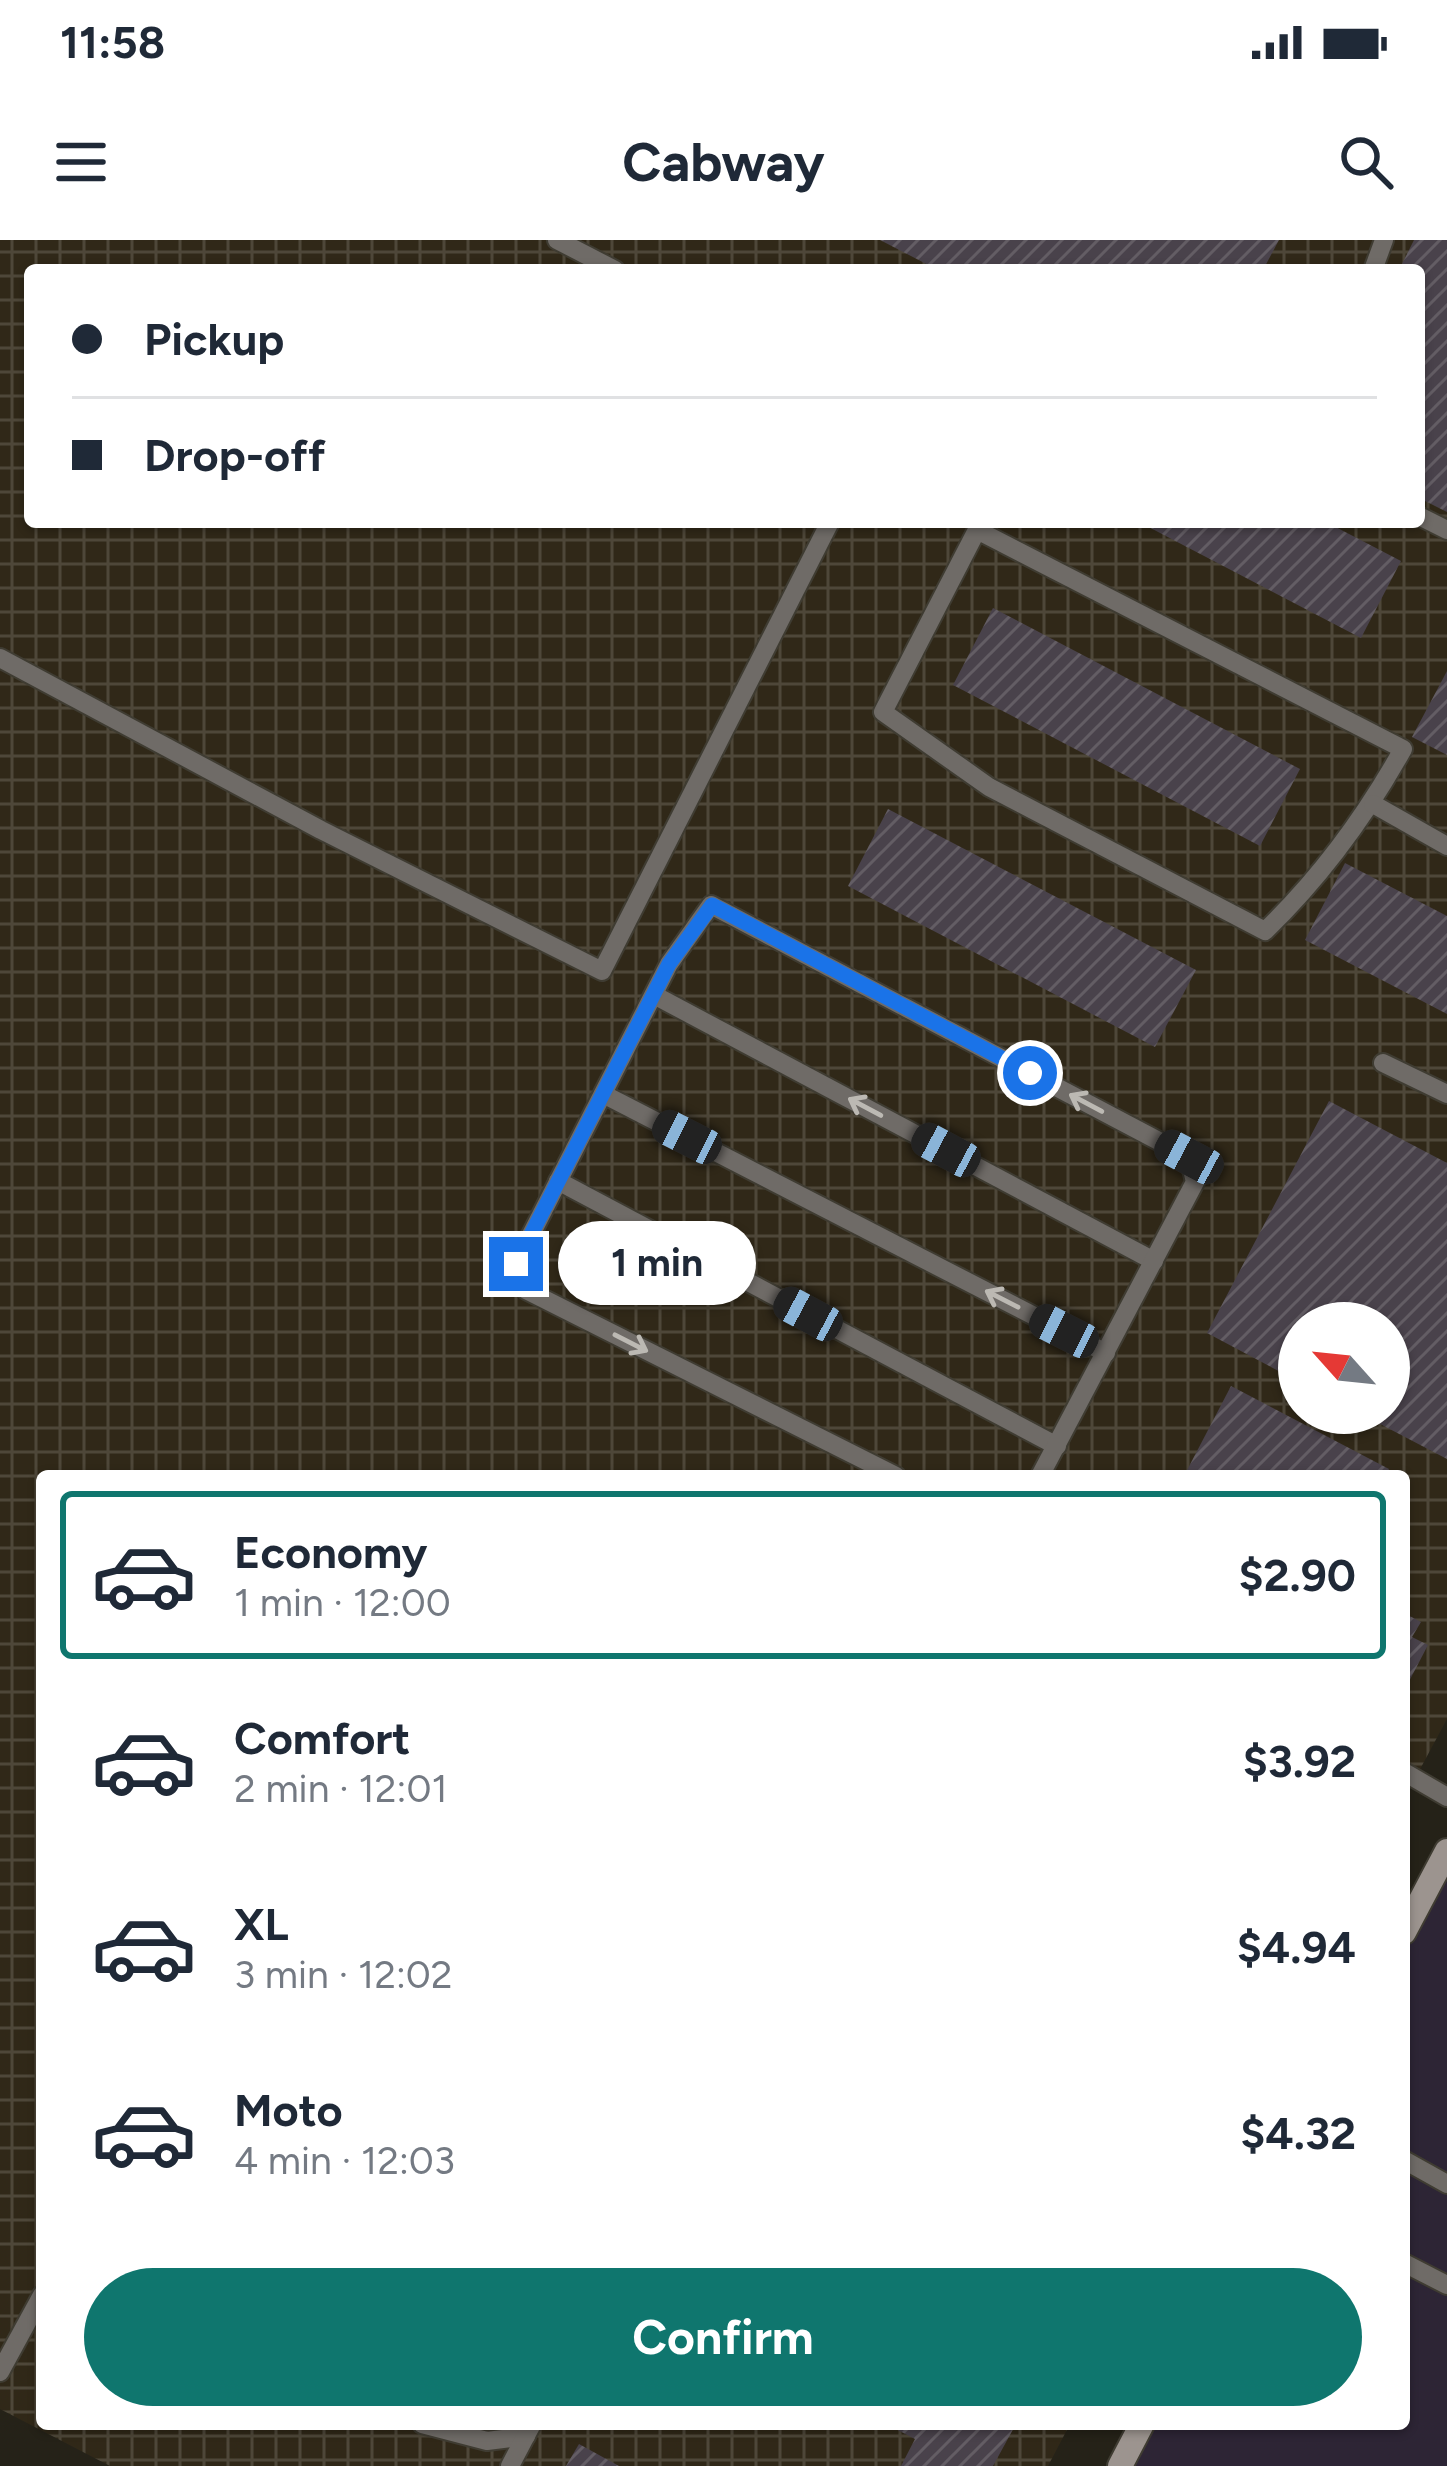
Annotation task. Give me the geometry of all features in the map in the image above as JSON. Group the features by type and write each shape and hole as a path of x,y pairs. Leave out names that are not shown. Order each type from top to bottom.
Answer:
{"main road":[{"path":"1410,1921 1447,1852"},
{"path":"1120,2466 1139,2430"}],"lane":[{"path":"557,240 603,264"},
{"path":"0,658 321,830 602,970 827,528"},
{"path":"977,530 1402,749 1373,804 1306,892 1265,931 988,787 883,712 977,530"},
{"path":"1373,804 1447,846"},
{"path":"880,1470 526,1290 516,1264 669,964 712,905 1189,1157 1195,1182 1044,1470"},
{"path":"654,994 1154,1261"},
{"path":"1383,1063 1447,1094"},
{"path":"603,1094 1106,1353"},
{"path":"558,1181 1058,1447"},
{"path":"1410,1775 1447,1797"},
{"path":"1410,2163 1447,2184"},
{"path":"1410,2266 1447,2285"},
{"path":"0,2372 36,2306"},
{"path":"444,2430 487,2441 529,2430"},
{"path":"510,2466 529,2430"}],"shaded area":[{"path":"0,240 1447,240 1447,1719 1410,1788 1410,1470 36,1470 36,2428 0,2409"},
{"path":"1447,1852 1447,2466 1120,2466 1139,2430 1410,2430 1410,1922"},
{"path":"41,2430 1067,2430 1048,2466 110,2466"}],"building":[{"path":"880,240 1279,240 1266,264 926,264"},
{"path":"1414,240 1447,240 1447,512 1425,501 1425,264 1402,264"},
{"path":"1150,528 1338,528 1401,561 1361,638"},
{"path":"993,608 1300,769 1260,846 953,685"},
{"path":"1447,671 1447,755 1412,737"},
{"path":"888,809 1196,970 1155,1047 848,886"},
{"path":"1345,863 1447,916 1447,1014 1305,940"},
{"path":"1329,1101 1447,1163 1447,1459 1399,1434 1410,1434 1410,1302 1278,1302 1278,1371 1207,1333"},
{"path":"1231,1386 1278,1411 1278,1434 1322,1434 1389,1470 1187,1470"},
{"path":"1410,1616 1421,1622 1412,1637 1428,1645 1410,1680"},
{"path":"898,2430 1013,2430 993,2466 901,2466 915,2439"},
{"path":"579,2444 619,2466 566,2466"}],"route":[{"path":"516,1264 669,964 712,905 1030,1073"}]}
